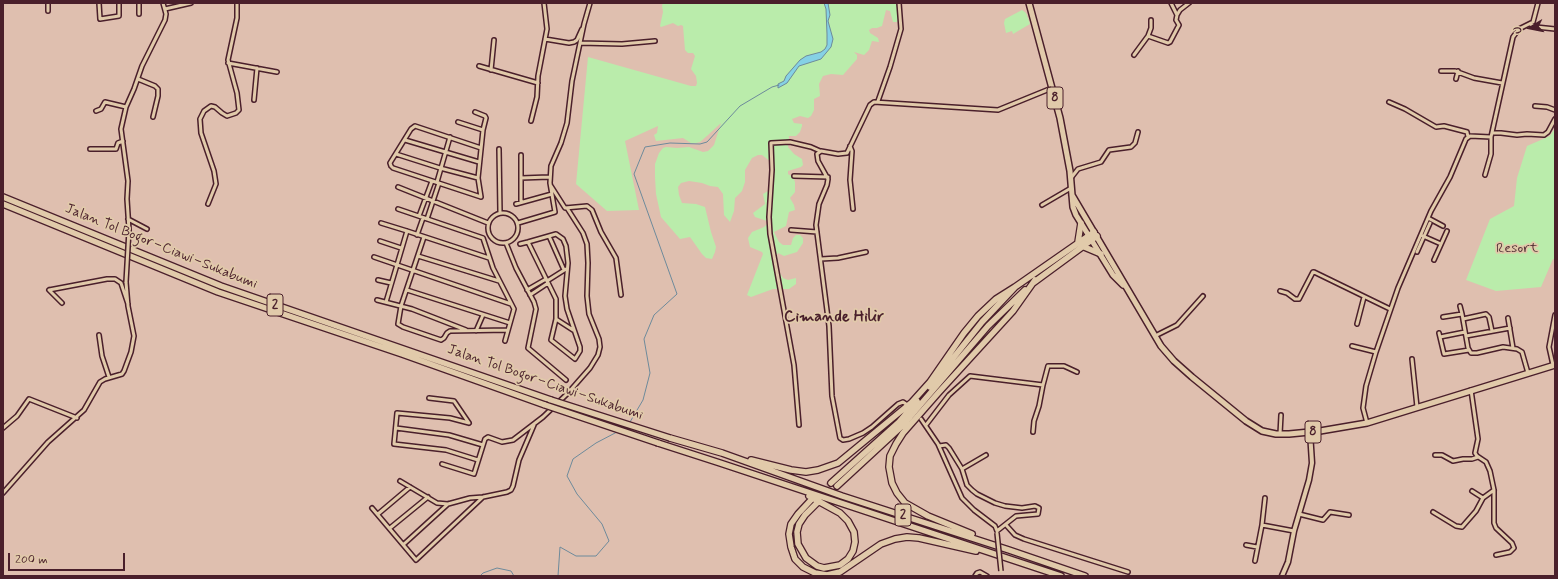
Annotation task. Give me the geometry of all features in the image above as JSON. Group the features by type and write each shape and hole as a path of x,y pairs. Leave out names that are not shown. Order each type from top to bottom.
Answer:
{"highway":[{"name":"8","path":"1029,3 1061,124 1073,207 1081,223 1093,236 1126,287 1154,336 1165,351 1181,368 1246,421 1262,431 1280,434 1310,432 1367,423 1417,406 1554,365"},
{"name":"Jalan Tol Bogor–Ciawi–Sukabumi","path":"3,196 221,286 551,400 722,453 842,496 1085,576"},
{"name":"8","path":"1072,196 1113,275 1126,287"},
{"name":"Jalan Tol Bogor–Ciawi–Sukabumi","path":"3,204 218,292 402,354 658,444 1061,576"},
{"path":"837,486 902,426 988,326 1035,280 1080,244 1081,223"},
{"path":"722,453 798,471 818,470 838,463 912,402 930,382 964,333 978,316 996,299 1093,236"},
{"path":"1080,244 1101,254"},
{"path":"1009,550 928,516 905,503 897,493 892,483 890,462 892,452 903,433 1013,311 1035,280"},
{"path":"831,483 899,422 932,385 982,322 1015,287"},
{"path":"790,486 831,506 840,512 848,521 854,532 855,542 853,551 848,559 840,565 824,568 817,566 806,558 798,544 797,532 799,524 805,515 817,503"},
{"path":"811,500 791,524 789,534 791,547 795,558 803,567 815,574 827,575 840,572 881,544 907,537 939,542 1012,560"}],"street":[{"path":"48,3 48,11"},
{"path":"99,3 100,19 118,16 119,3"},
{"path":"138,3 138,14"},
{"path":"3,493 48,442 76,418 88,405 100,382 109,377 122,374 131,354 134,331 128,306 126,282 129,230 128,181 121,129 126,107 148,54 165,20 165,9 163,3"},
{"path":"165,9 191,3"},
{"path":"208,204 216,184 214,171 201,133 200,119 204,111 211,106 215,107 227,116 238,112 239,106 228,63 237,18 237,3"},
{"path":"531,121 536,103 548,25 544,3"},
{"path":"518,223 554,212 550,183 551,166 561,143 567,123 572,81 590,3"},
{"path":"878,101 901,29 899,3"},
{"path":"1171,3 1177,15"},
{"path":"1148,36 1168,43 1170,42 1179,26 1176,20 1177,15 1180,10 1189,3"},
{"path":"1485,175 1492,154 1491,135 1514,34 1520,28 1530,24 1534,19 1538,3"},
{"path":"1134,55 1148,36 1151,28 1151,20"},
{"path":"545,39 569,43 574,42 577,40 584,24"},
{"path":"1530,24 1536,27 1555,29"},
{"path":"491,70 494,40"},
{"path":"580,43 629,44 655,41"},
{"path":"228,63 277,72"},
{"path":"479,66 538,83"},
{"path":"254,100 258,68"},
{"path":"1441,71 1458,71 1474,78 1502,83"},
{"path":"1456,79 1458,71"},
{"path":"138,79 155,86 158,89 158,96 153,117"},
{"path":"799,425 794,365 770,234 769,217 772,170 771,143 792,143 820,151 845,154 870,105 874,102 878,101 998,110 1052,88"},
{"path":"96,111 101,109 105,102 126,107"},
{"path":"1389,102 1405,109 1436,127 1444,126 1467,132 1468,137 1450,177 1428,218 1417,252"},
{"path":"1535,106 1547,107 1555,110"},
{"path":"475,112 486,116 478,178 481,197 392,167 390,163 411,129 415,126 481,148"},
{"path":"1468,137 1491,135 1501,132 1517,136 1527,134 1544,135 1548,132 1555,120"},
{"path":"458,122 483,130"},
{"path":"1070,179 1078,169 1101,162 1109,150 1132,146 1135,143 1138,132"},
{"path":"427,219 438,183 440,168 450,137"},
{"path":"405,140 479,162"},
{"path":"90,149 116,148 118,143 123,142"},
{"path":"850,146 852,151 850,180 853,210"},
{"path":"499,150 500,212"},
{"path":"820,151 817,154 818,159 828,177 828,183 818,211 817,232 829,326 832,365 832,396 840,438 843,440 849,439 863,434 898,404 903,402 906,404"},
{"path":"396,154 478,178"},
{"path":"521,155 521,202"},
{"path":"794,176 828,177"},
{"path":"521,178 550,177"},
{"path":"417,235 426,198 432,181"},
{"path":"442,464 474,474 485,439 488,437 502,442 513,440 534,425 568,393 595,362 598,355 600,347 590,314 587,296 587,244 583,233 567,208 563,206 550,183"},
{"path":"398,187 488,224"},
{"path":"1042,205 1071,188"},
{"path":"516,204 552,194"},
{"path":"567,208 587,206 592,210 601,232 616,258 621,295"},
{"path":"398,209 482,237 485,240 489,258 514,311 505,341"},
{"path":"500,212 511,214 518,223 518,233 511,241 506,243 500,243 494,240 490,236 488,230 488,224 494,215 500,212"},
{"path":"1428,218 1443,226"},
{"path":"128,219 147,229"},
{"path":"382,223 489,258"},
{"path":"1367,423 1364,415 1363,403 1366,386 1376,352 1390,309 1422,235 1430,223"},
{"path":"791,230 817,232"},
{"path":"386,302 407,231"},
{"path":"1434,260 1447,231"},
{"path":"520,244 556,234 563,239 566,246 565,296 567,309 580,347 580,352 576,359 551,340 556,319 556,299 528,242"},
{"path":"1422,235 1441,244"},
{"path":"548,236 566,269"},
{"path":"424,237 402,306 398,324 441,340 448,332 451,323"},
{"path":"380,241 401,248"},
{"path":"506,243 516,268 536,309 528,348 566,380"},
{"path":"821,259 838,258 866,252"},
{"path":"418,256 499,281"},
{"path":"374,257 511,304"},
{"path":"530,295 547,281 566,269"},
{"path":"1280,291 1287,293 1295,299 1299,299 1314,272 1390,309"},
{"path":"62,303 49,290 111,279 119,281 128,306"},
{"path":"378,280 391,283"},
{"path":"527,290 547,281"},
{"path":"407,290 510,323"},
{"path":"1154,336 1177,325 1203,296"},
{"path":"1357,324 1364,297"},
{"path":"377,300 402,306 467,330"},
{"path":"1460,306 1469,350"},
{"path":"1443,318 1462,314"},
{"path":"1463,319 1486,314 1489,317 1492,330"},
{"path":"476,331 483,315"},
{"path":"1554,365 1549,347 1555,315"},
{"path":"1508,318 1513,348"},
{"path":"556,319 574,330"},
{"path":"1510,328 1466,334 1439,335 1444,354 1469,350 1474,353 1499,348 1517,349 1522,352 1528,373"},
{"path":"448,332 467,330 508,330"},
{"path":"99,335 104,364 109,377"},
{"path":"1352,346 1376,352"},
{"path":"1412,359 1417,406"},
{"path":"1033,432 1034,421 1048,366 1064,366 1077,372"},
{"path":"926,425 949,394 970,376 1043,385"},
{"path":"1471,390 1478,437 1475,451 1478,457 1485,461 1488,466 1494,490 1494,525 1512,542 1514,548 1510,552 1496,555"},
{"path":"429,398 454,401 469,423 450,418 397,413 395,445 446,450 478,460"},
{"path":"3,428 17,416 29,399 76,418"},
{"path":"1280,434 1281,415"},
{"path":"921,419 939,446 962,498 974,510 995,526 997,532 1001,576"},
{"path":"400,481 437,503 448,504 470,498 507,492 511,490 519,460 534,425"},
{"path":"396,428 449,434 483,445"},
{"path":"1282,576 1288,562 1294,531 1309,480 1312,446 1310,432"},
{"path":"939,446 948,446 962,469 969,488 985,499 995,503 1019,508 1035,506 1039,508 1038,514 1019,515 997,532"},
{"path":"962,469 986,455"},
{"path":"1435,455 1442,455 1453,461 1478,457"},
{"path":"378,514 410,487"},
{"path":"1433,512 1456,526 1462,527 1474,513 1483,498 1494,490"},
{"path":"1472,491 1483,498"},
{"path":"390,528 428,497"},
{"path":"372,508 416,560 483,497"},
{"path":"1255,561 1262,525 1265,498"},
{"path":"404,544 448,504"},
{"path":"1299,514 1323,520 1330,512 1349,515"},
{"path":"1006,525 1015,535 1024,539 1128,572"},
{"path":"1262,525 1294,531"},
{"path":"1246,545 1257,547"},
{"path":"975,576 977,572 980,572 987,576"}],"green space":[{"path":"663,3 897,3 897,22 893,22 890,11 886,10 882,26 869,30 870,33 878,38 879,42 872,41 869,50 864,55 854,52 857,55 857,59 843,75 831,74 823,76 819,84 820,96 814,99 814,110 811,116 808,118 800,116 792,119 794,123 802,124 802,126 800,132 796,136 789,136 788,147 794,154 802,159 803,165 788,171 788,174 793,177 795,182 795,192 790,198 795,210 789,212 786,226 774,232 779,242 783,245 791,245 793,238 796,235 800,235 803,238 803,243 797,252 784,256 778,253 777,255 779,272 783,278 788,280 796,278 796,284 789,289 773,289 751,297 747,295 763,254 762,252 750,247 748,238 752,232 764,227 767,224 767,221 755,217 753,213 765,204 763,194 768,191 774,168 771,162 762,155 752,158 745,170 745,182 742,191 735,198 734,211 730,222 724,215 723,194 718,187 689,181 681,183 678,187 682,203 696,204 705,207 716,247 712,259 706,258 702,254 690,237 680,239 661,217 656,194 655,177 655,164 659,153 666,147 689,147 703,152 708,151 714,145 721,123 700,142 696,143 691,143 683,138 656,141 654,135 657,133 658,126 625,141 639,210 607,211 576,184 588,57 691,86 696,86 696,76 691,69 695,56 693,53 688,53 685,50 683,26 678,26 673,23 660,26"},
{"path":"1022,10 1026,13 1030,24 1013,34 1012,31 1006,33 1004,23 1005,19"},
{"name":"Resort","path":"1555,128 1555,259 1553,259 1541,287 1496,291 1466,280 1490,219 1514,206 1517,178 1527,146 1550,136"}],"water":[{"path":"824,3 828,3 830,15 828,21 833,39 831,47 821,59 799,66 787,83 778,88 778,84 784,81 786,76 800,60 806,56 821,52 825,49 827,45 827,34 826,9"}],"waterway":[{"path":"630,422 643,400 650,373 644,339 654,315 677,294 634,174 645,147 670,143 700,144 707,142 740,106 772,87 779,85"},
{"path":"558,576 560,547 576,556 596,556 609,541 602,524 577,494 567,476 573,459 596,443 617,432"},
{"path":"480,576 483,573 497,568 511,571 514,576"}],"tunnel":[{"path":"814,497 831,483"}],"district":[{"name":"Cimande Hilir","path":"834,318"}]}
